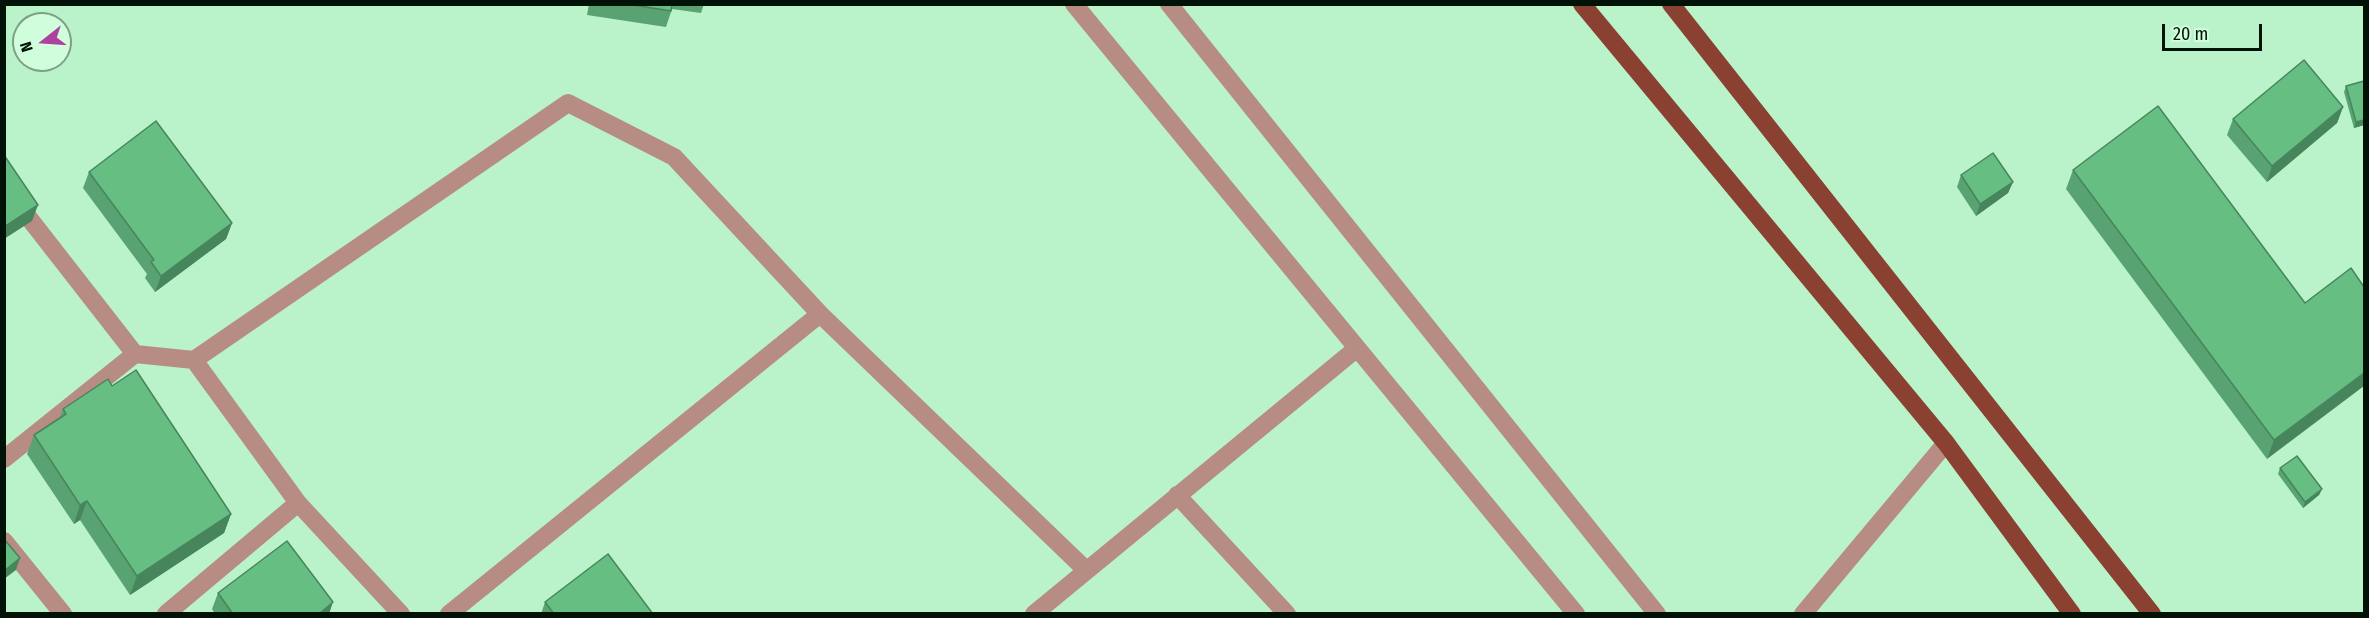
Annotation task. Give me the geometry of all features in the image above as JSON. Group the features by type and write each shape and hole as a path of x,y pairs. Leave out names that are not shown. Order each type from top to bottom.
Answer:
{"main road":[{"path":"1582,4 1946,443 2072,614"},
{"path":"1671,4 2152,614"}],"street":[{"path":"1074,4 1576,614"},
{"path":"1169,4 1657,614"},
{"path":"4,459 135,354 194,360 568,102 674,158 820,314 1086,570"},
{"path":"4,186 135,354"},
{"path":"449,614 820,314"},
{"path":"1034,614 1356,349"},
{"path":"194,360 298,503 401,614"},
{"path":"1803,614 1946,443"},
{"path":"1178,495 1287,614"},
{"path":"166,614 298,503"},
{"path":"4,541 63,614"}],"building":[{"path":"627,4 672,4 671,11"},
{"path":"2304,60 2343,107 2272,166 2233,119"},
{"path":"2364,81 2364,120 2356,122 2346,86"},
{"path":"2158,106 2305,303 2351,268 2364,287 2364,373 2274,440 2073,170"},
{"path":"156,121 232,223 161,276 151,262 154,260 89,172"},
{"path":"1993,153 2013,182 1980,204 1961,175"},
{"path":"4,155 38,205 4,227"},
{"path":"136,370 231,514 137,576 87,501 80,505 34,435 66,414 63,409 108,379 112,386"},
{"path":"2297,456 2322,489 2305,502 2280,468"},
{"path":"4,539 20,558 4,571"},
{"path":"287,541 333,602 319,614 233,614 218,593"},
{"path":"608,554 653,614 554,614 545,602"}]}
